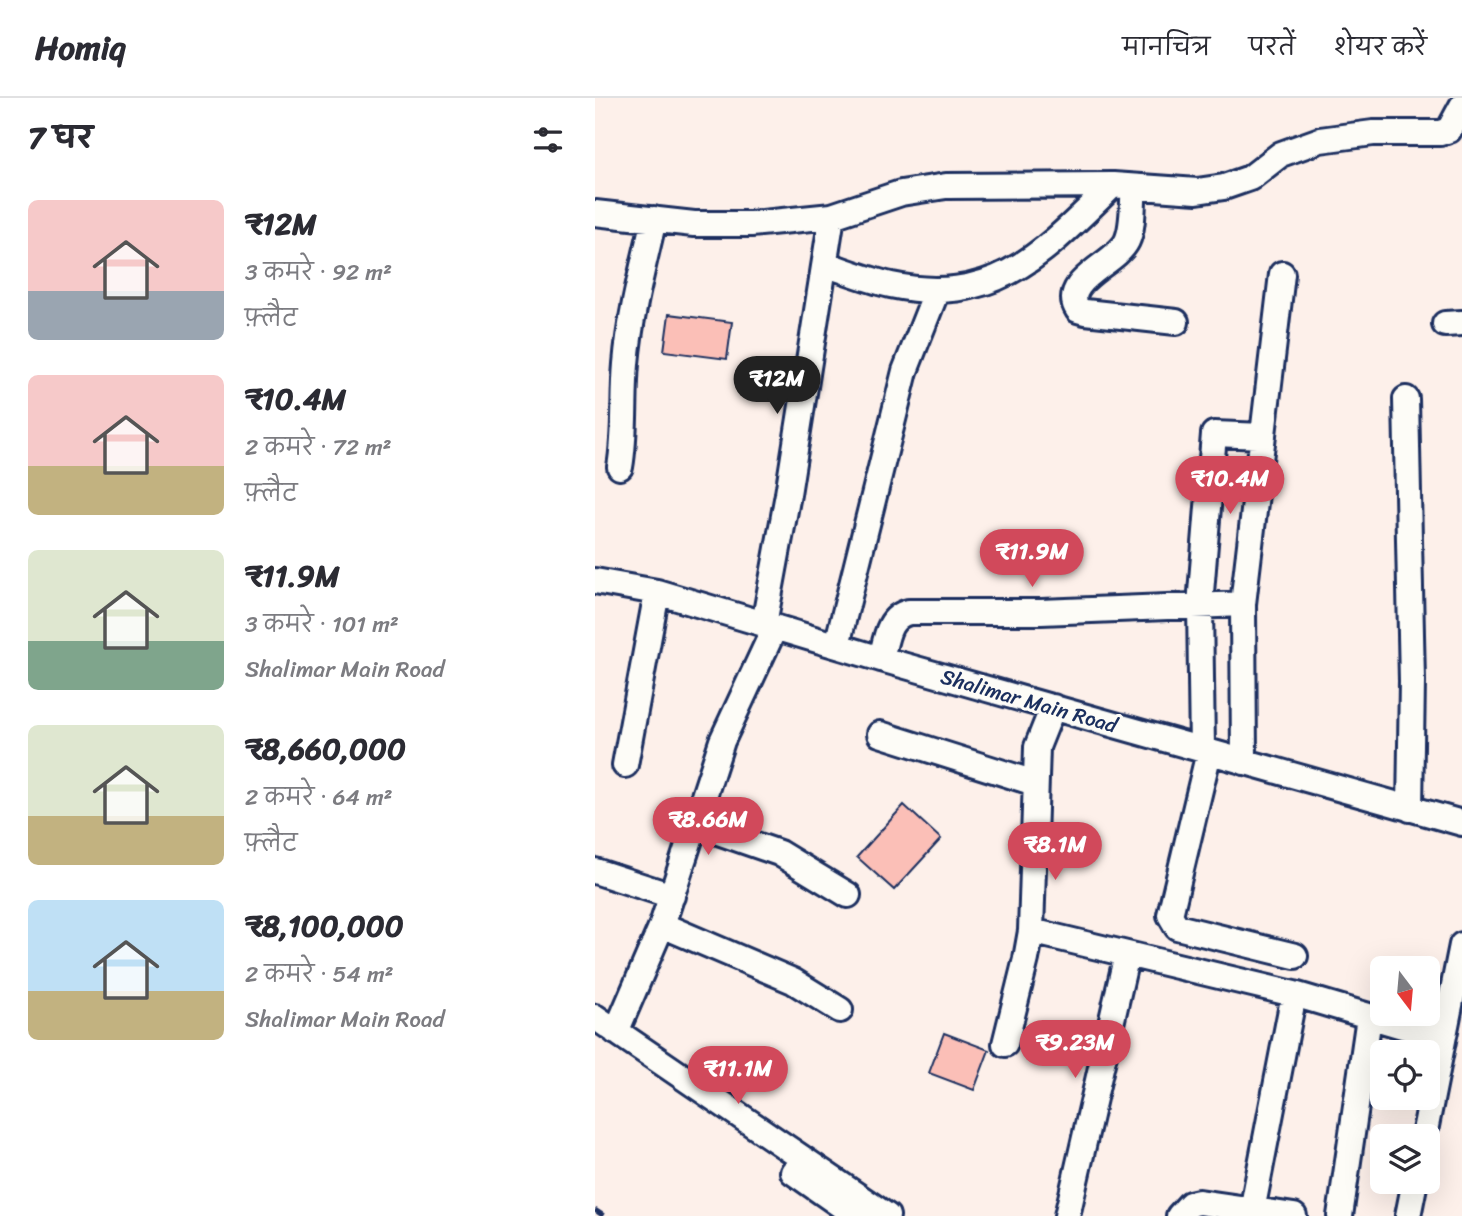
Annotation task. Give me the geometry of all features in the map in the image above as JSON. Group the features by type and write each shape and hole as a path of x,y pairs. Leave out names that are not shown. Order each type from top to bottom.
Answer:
{"street":[{"path":"595,213 694,224 751,224 832,216 901,193 946,186 1123,186 1197,191 1224,187 1250,178 1281,154 1320,140 1373,133 1440,133 1449,130 1462,106"},
{"path":"825,264 890,285 937,290 975,286 1014,270 1050,246 1123,186"},
{"path":"1123,186 1128,239 1120,250 1079,286 1073,295 1073,303 1078,310 1085,312 1176,322"},
{"path":"605,1033 662,925 722,741 770,625 832,216"},
{"path":"620,467 629,337 653,219"},
{"path":"1244,762 1243,604 1282,274"},
{"path":"837,645 905,371 937,290"},
{"path":"1406,399 1412,681 1410,808"},
{"path":"1263,436 1214,434 1200,605 1205,751 1170,915 1177,928 1295,956"},
{"name":"Shalimar Main Road","path":"595,581 657,592 881,659 1462,823"},
{"path":"625,765 657,592"},
{"path":"881,659 891,624 900,614 909,612 1041,611 1243,604"},
{"path":"1005,1044 1031,931 1037,747 1053,707"},
{"path":"880,734 1035,783"},
{"path":"695,824 779,853 848,895"},
{"path":"595,871 671,896"},
{"path":"662,925 793,981 839,1010"},
{"path":"1031,931 1294,994 1369,1017 1451,1030"},
{"path":"1427,1124 1451,1030 1462,945"},
{"path":"1066,1216 1127,954"},
{"path":"1252,1212 1294,994"},
{"path":"595,1017 605,1033 856,1216"},
{"path":"1340,1216 1369,1017"},
{"path":"605,1033 887,1216"},
{"path":"1408,1216 1412,1194"},
{"path":"1179,1216 1189,1204 1199,1202 1252,1212 1294,1216"}],"building":[{"path":"669,314 732,322 727,359 664,351"},
{"path":"904,805 941,839 894,890 857,857"},
{"path":"944,1033 989,1050 974,1090 929,1073"}],"railway":[{"path":"595,1210 604,1216"}]}
